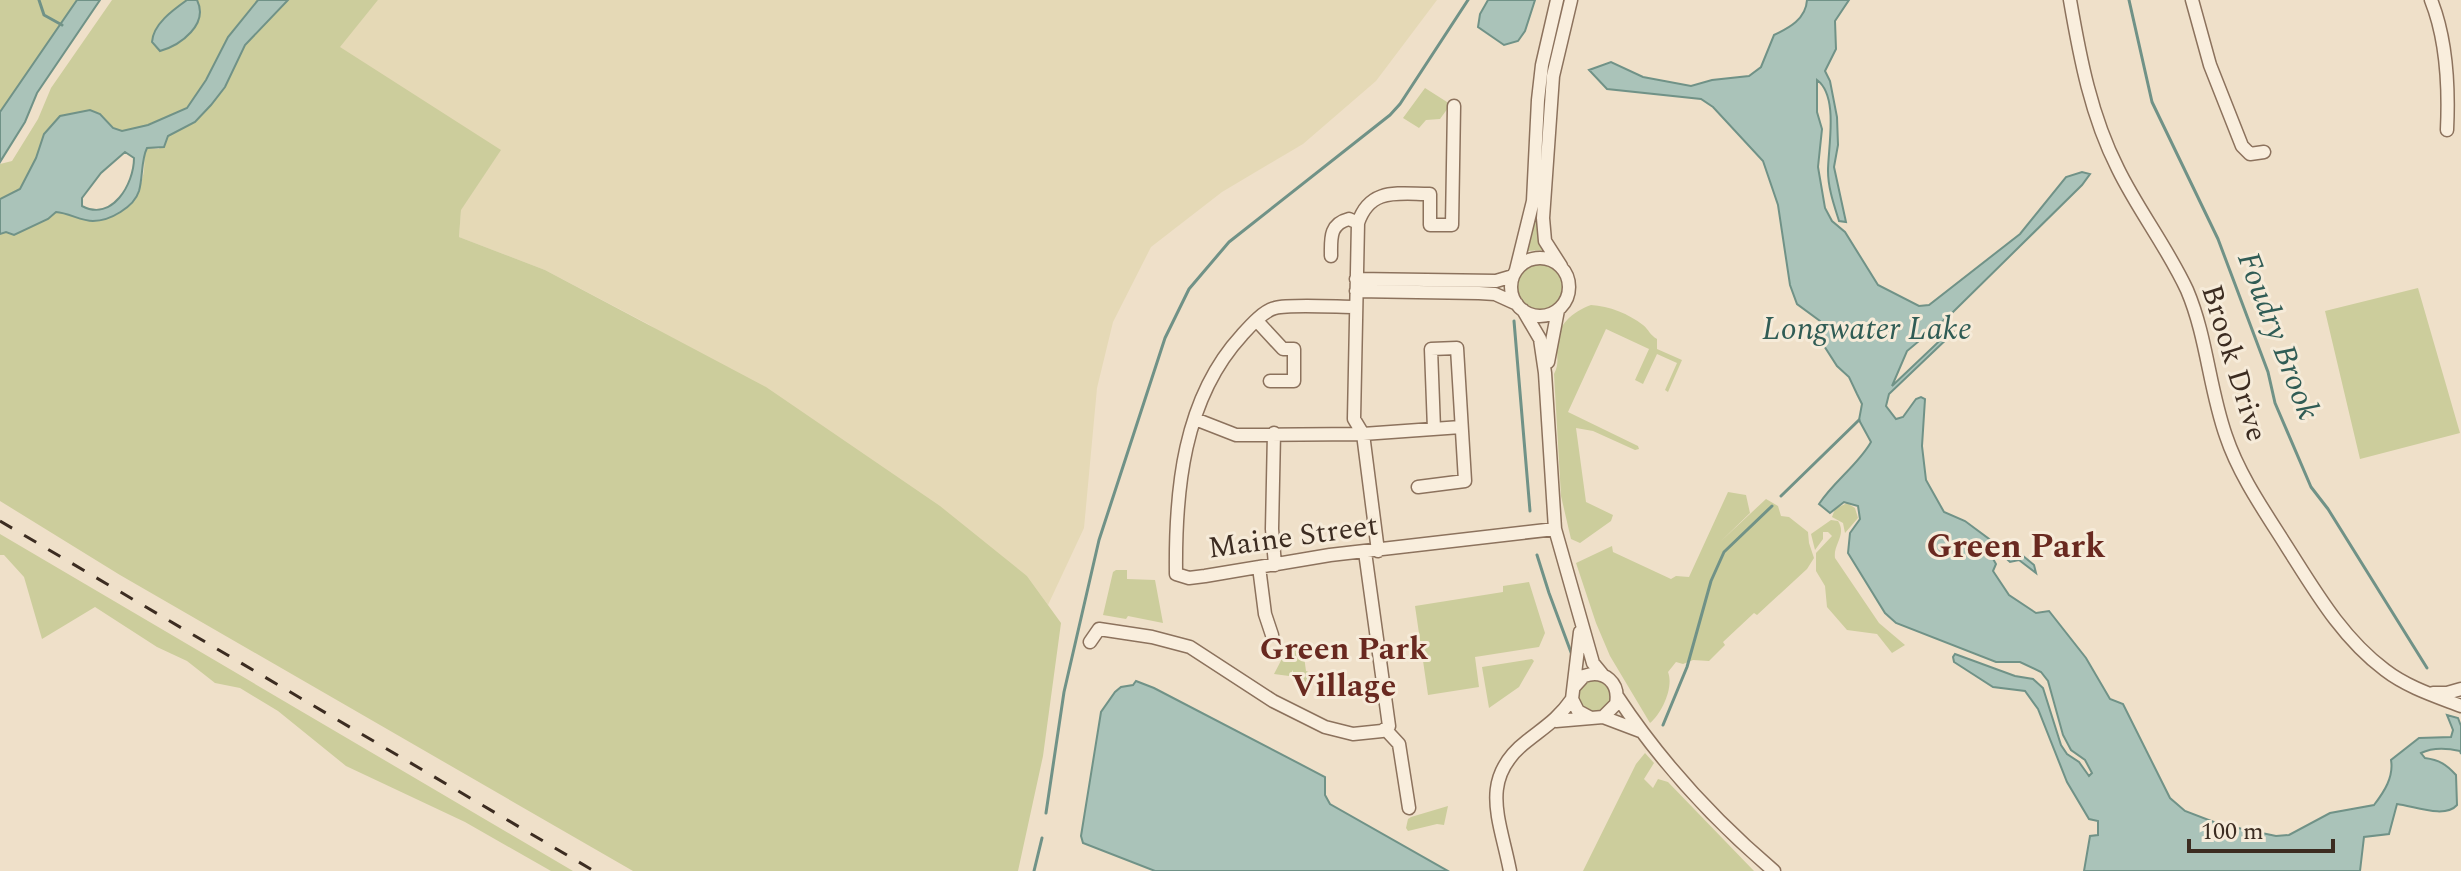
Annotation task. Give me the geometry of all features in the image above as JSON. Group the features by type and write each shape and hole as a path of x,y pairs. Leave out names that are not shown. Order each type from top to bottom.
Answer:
{"street":[{"path":"1557,0 1538,100 1533,201 1511,290 1540,339 1555,529 1593,663 1614,683 1617,696 1640,731 1719,819 1774,871"},
{"path":"1356,285 1495,294 1544,316 1564,304 1569,290 1568,276 1545,241 1543,218 1553,76 1571,0"},
{"name":"Brook Drive","path":"2070,0 2090,96 2106,143 2118,170 2188,292 2201,327 2219,412 2235,461 2273,526 2339,625 2382,668 2425,692 2461,706"},
{"path":"2192,0 2210,65 2242,146 2250,154 2264,152"},
{"path":"2431,0 2440,26 2448,98 2447,130"},
{"path":"1386,730 1389,726 1363,434 1354,419 1358,223 1363,208 1376,198 1430,194 1430,225 1452,225 1454,106"},
{"path":"1331,256 1331,235 1335,226 1349,219 1358,223"},
{"path":"1356,285 1496,281 1514,273 1527,261 1540,257 1551,259 1561,266"},
{"name":"Maine Street","path":"1355,307 1275,308 1233,345 1219,365 1195,419 1182,462 1177,497 1176,574 1189,578 1330,555 1555,529"},
{"path":"1545,373 1558,310"},
{"path":"1257,321 1283,349 1294,349 1294,381 1270,381"},
{"path":"1418,487 1465,481 1457,348 1431,349 1434,429"},
{"path":"1195,419 1236,435 1363,434 1461,427"},
{"path":"1274,433 1272,529 1275,565"},
{"path":"1259,567 1265,614 1272,635"},
{"path":"1581,625 1573,693 1578,711 1640,731"},
{"path":"1090,642 1099,629 1178,642 1201,653 1273,701 1325,727 1353,734 1386,730"},
{"path":"1510,871 1498,810 1496,787 1500,770 1522,746 1556,721 1584,676 1602,674"},
{"path":"2425,692 2447,693 2461,689"},
{"path":"1556,721 1597,718 1613,709 1617,696"},
{"path":"1386,730 1399,744 1409,808"}],"shaded area":[{"path":"378,0 1437,0 1376,81 1303,144 1222,192 1151,247 1113,322 1097,388 1084,528 1048,605 1027,576 648,324 545,270 459,237 461,210 339,47"}],"green space":[{"path":"0,0 78,0 0,112"},
{"path":"112,0 258,0 228,37 206,80 187,108 148,125 122,131 113,128 100,114 36,158 20,189 0,199 0,164 12,161 38,119 51,88"},
{"path":"288,0 378,0 340,47 501,150 461,210 459,237 545,270 766,387 940,506 1027,576 1061,623 1043,756 1018,871 633,871 120,575 0,501 0,233 14,235 56,212 93,221 127,208 141,185 147,148 159,149 167,136 195,122 225,87 245,45"},
{"path":"1559,0 1566,0 1537,224 1545,250 1526,251 1540,112"},
{"path":"1425,88 1447,102 1448,108 1440,119 1426,120 1419,128 1403,118"},
{"path":"1540,264 1549,265 1556,271 1562,278 1562,296 1556,303 1549,309 1540,310 1531,309 1524,303 1518,296 1517,287 1518,278 1524,271 1531,265"},
{"path":"2418,288 2460,433 2360,459 2325,311"},
{"path":"1591,305 1632,317 1657,339 1657,349 1682,360 1668,392 1665,390 1677,363 1657,354 1643,384 1635,380 1649,349 1606,329 1568,412 1639,449 1593,431 1576,428 1586,502 1613,515 1611,521 1580,543 1571,539 1561,496 1554,374 1557,340 1562,326 1578,311"},
{"path":"1728,492 1746,495 1750,513 1720,542 1766,499 1778,506 1781,516 1789,517 1808,532 1814,558 1807,569 1723,642 1725,645 1709,661 1676,662 1668,672 1666,699 1650,723 1610,656 1576,563 1612,546 1613,552 1671,579 1676,576 1689,577"},
{"path":"1847,503 1855,508 1858,518 1845,533 1843,523 1832,517 1835,509"},
{"path":"1831,520 1838,521 1841,531 1835,558 1879,623 1905,645 1892,653 1877,634 1847,630 1827,607 1825,586 1816,571 1816,553 1832,536 1823,532 1823,539 1815,550 1811,534"},
{"path":"0,534 573,871 551,871 465,822 346,766 278,711 240,688 215,683 187,661 157,647 95,607 42,639 24,577 4,555 0,555"},
{"path":"1116,570 1127,570 1127,579 1155,580 1163,623 1103,615"},
{"path":"1529,582 1545,633 1539,647 1475,657 1479,687 1428,695 1415,606 1503,592 1503,586"},
{"path":"1303,649 1306,671 1316,675 1313,684 1297,682 1299,677 1293,674 1293,670 1289,676 1274,674 1286,651"},
{"path":"1534,661 1519,687 1489,708 1482,667"},
{"path":"1593,676 1610,686 1611,691 1607,706 1595,713 1583,710 1576,692"},
{"path":"1645,753 1654,763 1644,779 1653,788 1658,779 1668,782 1754,871 1583,871 1636,764"},
{"path":"1448,806 1444,825 1408,831 1406,828 1411,817"}],"water":[{"path":"77,0 100,0 37,93 25,122 0,162 0,112"},
{"path":"187,0 197,0 200,9 196,25 184,39 160,51 152,42 156,29"},
{"path":"258,0 288,0 245,45 225,87 195,122 168,136 164,147 147,148 139,191 127,208 107,219 93,221 56,212 14,235 6,232 0,234 0,199 20,189 44,134 60,116 90,110 100,114 113,128 122,131 148,125 187,108 206,80 228,37","holes":["125,152 134,158 130,179 112,205 93,210 82,206 82,198 101,173"]},
{"path":"1488,0 1535,0 1525,31 1518,41 1504,45 1478,27 1480,14"},
{"name":"Longwater Lake","path":"1807,0 1849,0 1835,21 1836,49 1825,71 1837,117 1838,145 1834,167 1846,222 1839,221 1830,190 1830,109 1824,88 1817,80 1817,112 1822,129 1818,167 1825,208 1832,221 1845,232 1878,285 1919,306 1929,305 2020,234 2066,177 2082,172 2090,174 1950,315 1907,351 1892,386 1952,329 1954,332 1889,394 1886,406 1896,419 1903,417 1916,399 1925,399 1922,446 1926,480 1944,512 1965,521 2034,565 2036,573 2019,560 2010,562 1995,548 1988,550 1996,564 1993,571 2009,595 2036,613 2049,611 2086,658 2110,699 2123,704 2170,798 2185,811 2219,824 2276,836 2289,835 2330,813 2374,805 2390,778 2391,760 2419,738 2451,737 2453,730 2447,715 2458,718 2461,726 2461,754 2460,751 2445,749 2421,753 2425,758 2445,765 2456,775 2457,805 2437,811 2397,804 2389,834 2364,837 2360,871 2084,871 2090,836 2098,835 2098,821 2089,819 2067,782 2038,709 2025,691 1993,687 1954,662 1953,657 1955,654 2015,676 2033,679 2043,688 2061,745 2089,776 2092,773 2085,760 2071,750 2063,735 2048,681 2041,672 2020,662 1996,662 1896,623 1885,613 1848,553 1850,533 1860,519 1858,506 1844,502 1830,513 1819,504 1871,442 1859,420 1862,404 1849,377 1837,366 1819,338 1820,321 1797,304 1790,285 1778,205 1763,161 1713,107 1701,99 1607,89 1589,70 1611,62 1643,77 1691,86 1749,76 1761,67 1774,35 1800,18"},
{"path":"1136,681 1325,777 1325,795 1330,804 1448,871 1155,871 1083,843 1081,836 1101,712 1115,692"}],"waterway":[{"path":"39,0 44,15 62,25"},
{"path":"1046,813 1064,692 1099,540 1165,338 1189,289 1229,242 1390,115 1468,0"},
{"name":"Foudry Brook","path":"2129,0 2152,102 2218,239 2268,372 2275,403 2311,487 2328,509 2427,668"},
{"path":"1514,321 1530,511"},
{"path":"1781,496 1859,420"},
{"path":"1663,725 1687,667 1711,581 1724,552 1772,506"},
{"path":"1537,555 1572,655"},
{"path":"1034,871 1042,838"}],"railway":[{"path":"0,521 594,871"}],"district":[{"name":"Green Park","path":"2016,547"},
{"name":"Green Park Village","path":"1344,668"}]}
